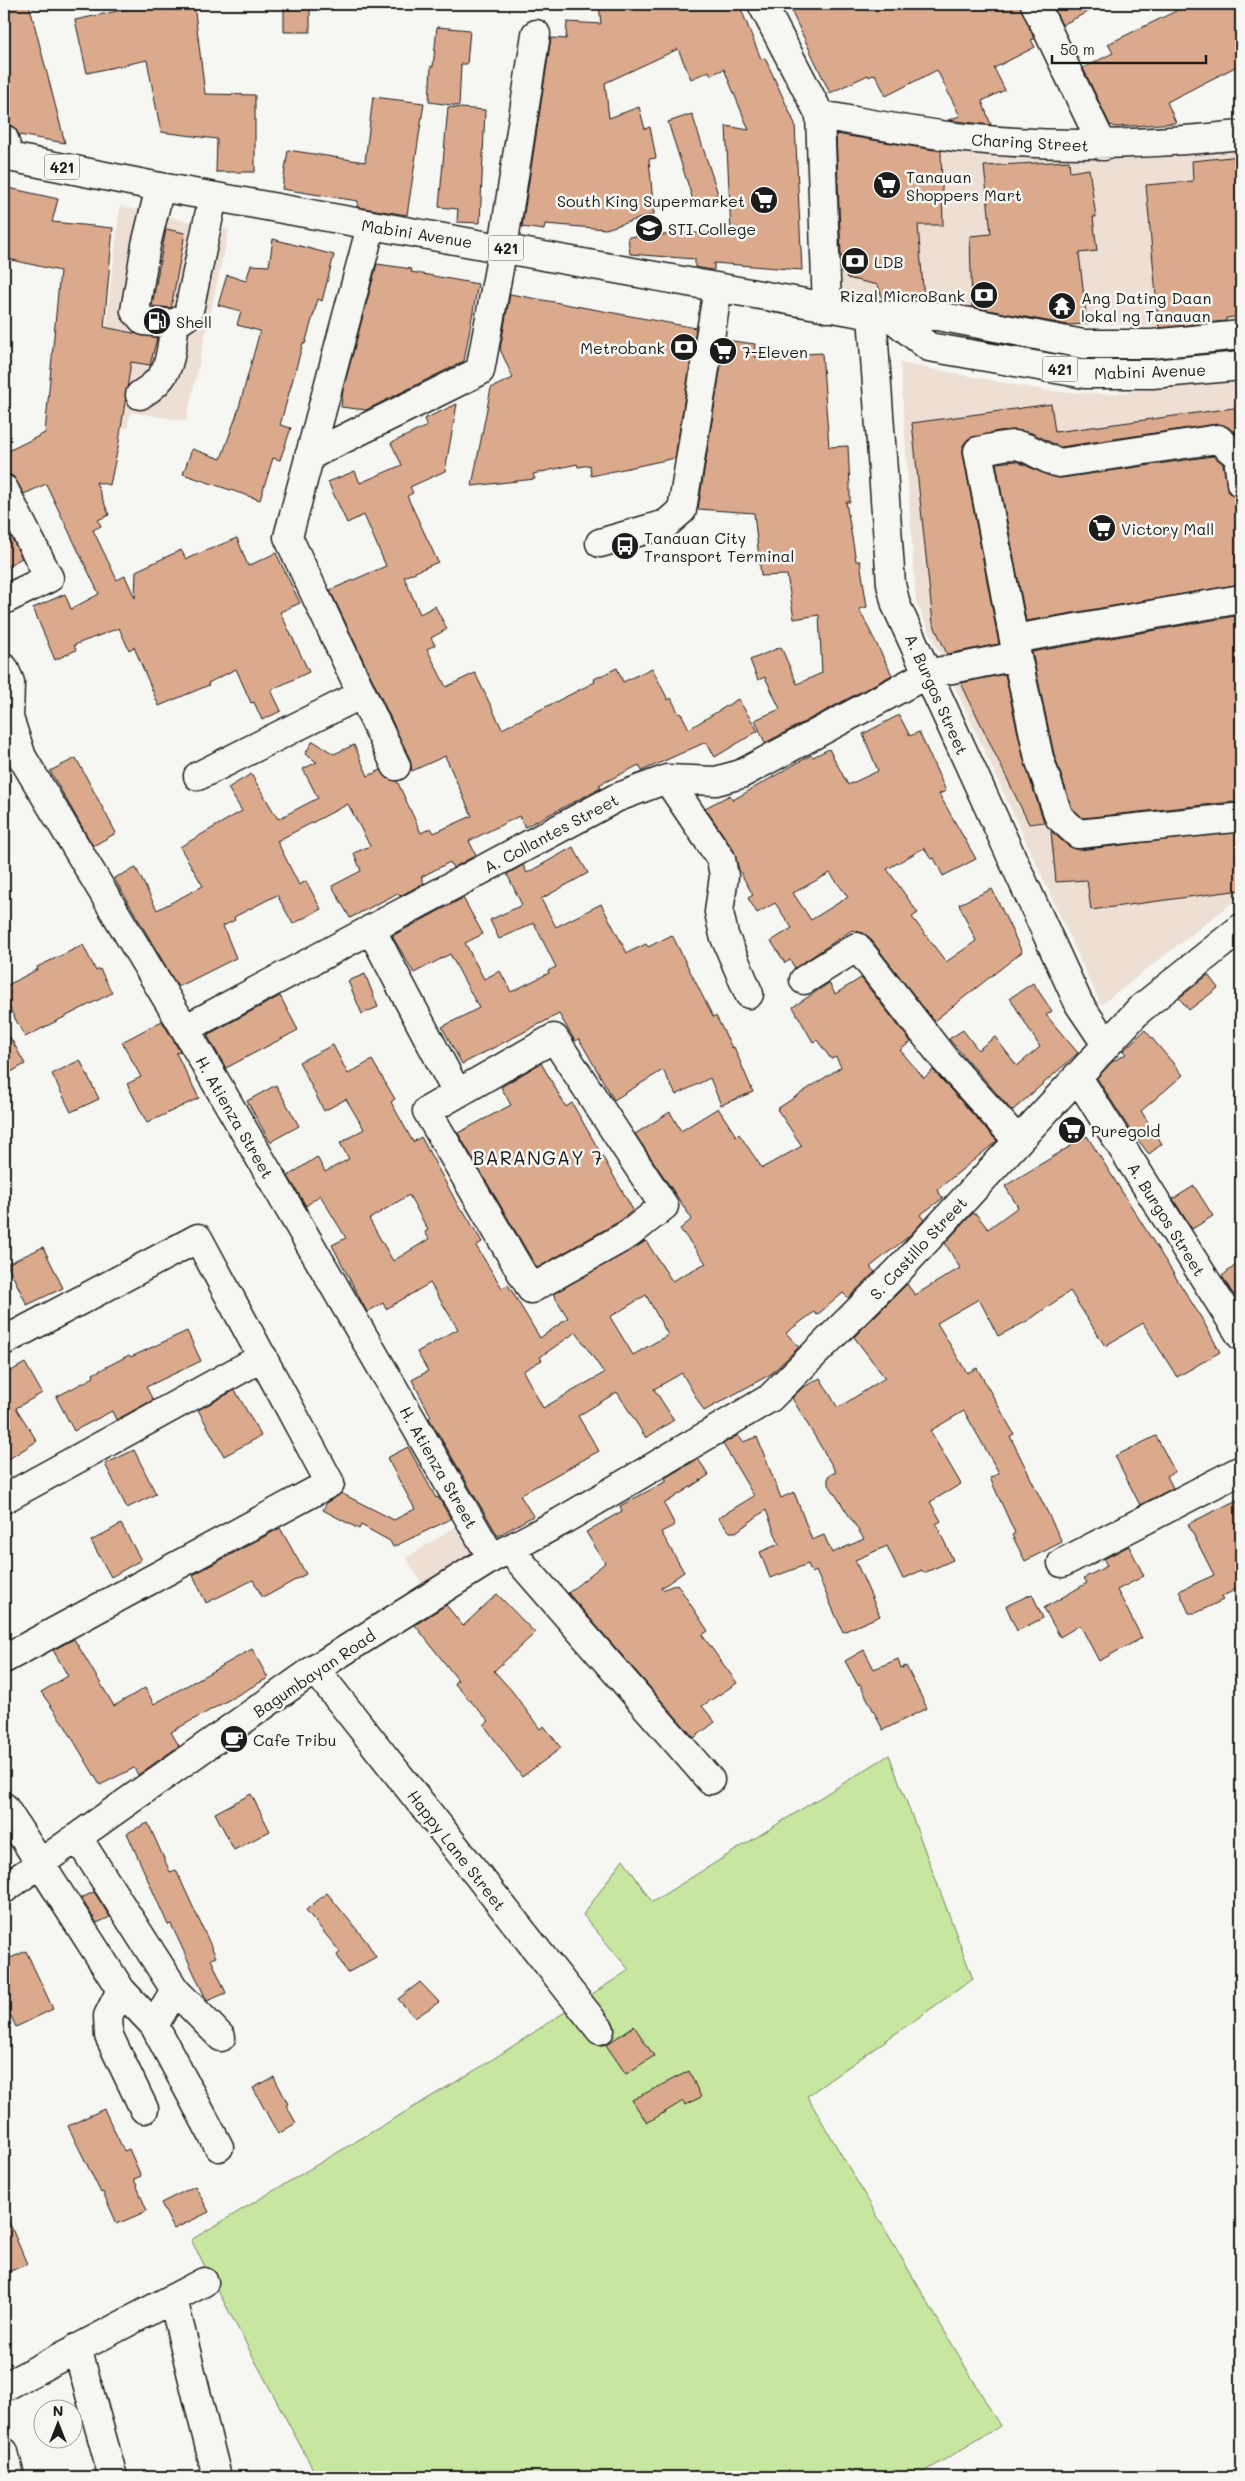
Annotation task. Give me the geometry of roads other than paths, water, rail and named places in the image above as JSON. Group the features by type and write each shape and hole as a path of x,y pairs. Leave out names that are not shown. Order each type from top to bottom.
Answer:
{"street":[{"path":"762,4 820,115 826,308"},
{"path":"1035,4 1104,146"},
{"path":"310,456 480,370 503,247 536,34"},
{"name":"Charing Street","path":"820,115 963,138 1104,146 1241,135"},
{"name":"Mabini Avenue","path":"5,150 121,180 372,226 503,247 826,308 881,316 938,316 1082,344 1152,344 1241,335"},
{"path":"160,187 146,245 135,311 144,321 175,324"},
{"path":"140,395 156,385 166,372 175,324 188,314 213,197"},
{"path":"372,226 288,537 396,766"},
{"path":"600,543 666,524 682,510 718,288"},
{"name":"Mabini Avenue","path":"881,316 929,347 1085,374 1152,374 1241,366"},
{"name":"A. Burgos Street","path":"881,316 891,584 896,605 1079,1004 1106,1044"},
{"path":"1234,818 1078,834 1059,817 1044,775 1015,647 978,451 1014,445 1025,447 1047,460 1059,463 1218,439 1238,456 1241,483"},
{"path":"4,489 49,578 4,600"},
{"name":"A. Collantes Street","path":"185,1029 616,798 667,779 716,781 741,774 927,674 1015,647 1241,599"},
{"name":"H. Atienza Street","path":"4,668 10,682 9,718 22,756 500,1553 710,1780"},
{"path":"198,776 362,694"},
{"path":"667,779 721,860 724,876 719,912 722,928 749,994"},
{"name":"S. Castillo Street","path":"560,1522 770,1398 898,1271 1139,1010 1241,928"},
{"path":"370,929 457,1093"},
{"path":"804,980 857,947 945,1060 1018,1141"},
{"path":"554,1038 664,1206 629,1234 531,1289 426,1111 457,1093 554,1038"},
{"name":"A. Burgos Street","path":"1077,1076 1241,1336"},
{"path":"4,1340 198,1238 330,1483 4,1659"},
{"path":"4,1498 263,1357"},
{"path":"1062,1563 1241,1470"},
{"name":"Bagumbayan Road","path":"4,1889 40,1866 316,1669 500,1553 560,1522"},
{"name":"Happy Lane Street","path":"316,1669 600,2030"},
{"path":"4,1807 121,1990 154,2024 219,2147"},
{"path":"78,1838 175,1990 221,2038"},
{"path":"121,1990 108,2016 110,2036 144,2109"},
{"path":"154,2024 175,1990"},
{"path":"4,2387 204,2282"},
{"path":"172,2299 217,2477"},
{"path":"77,2348 113,2477"},
{"path":"4,2452 10,2477"}],"place":[{"name":"Tanauan Shoppers Mart","path":"887,185"},
{"name":"South King Supermarket","path":"764,200"},
{"name":"STI College","path":"649,228"},
{"name":"LDB","path":"855,261"},
{"name":"Rizal MicroBank","path":"984,295"},
{"name":"Ang Dating Daan lokal ng Tanauan","path":"1062,306"},
{"name":"Shell","path":"157,321"},
{"name":"Metrobank","path":"684,347"},
{"name":"7-Eleven","path":"723,351"},
{"name":"Victory Mall","path":"1102,528"},
{"name":"Tanauan City Transport Terminal","path":"625,546"},
{"name":"Puregold","path":"1072,1130"},
{"name":"Cafe Tribu","path":"234,1739"}],"district":[{"name":"BARANGAY 7","path":"538,1157"}]}
